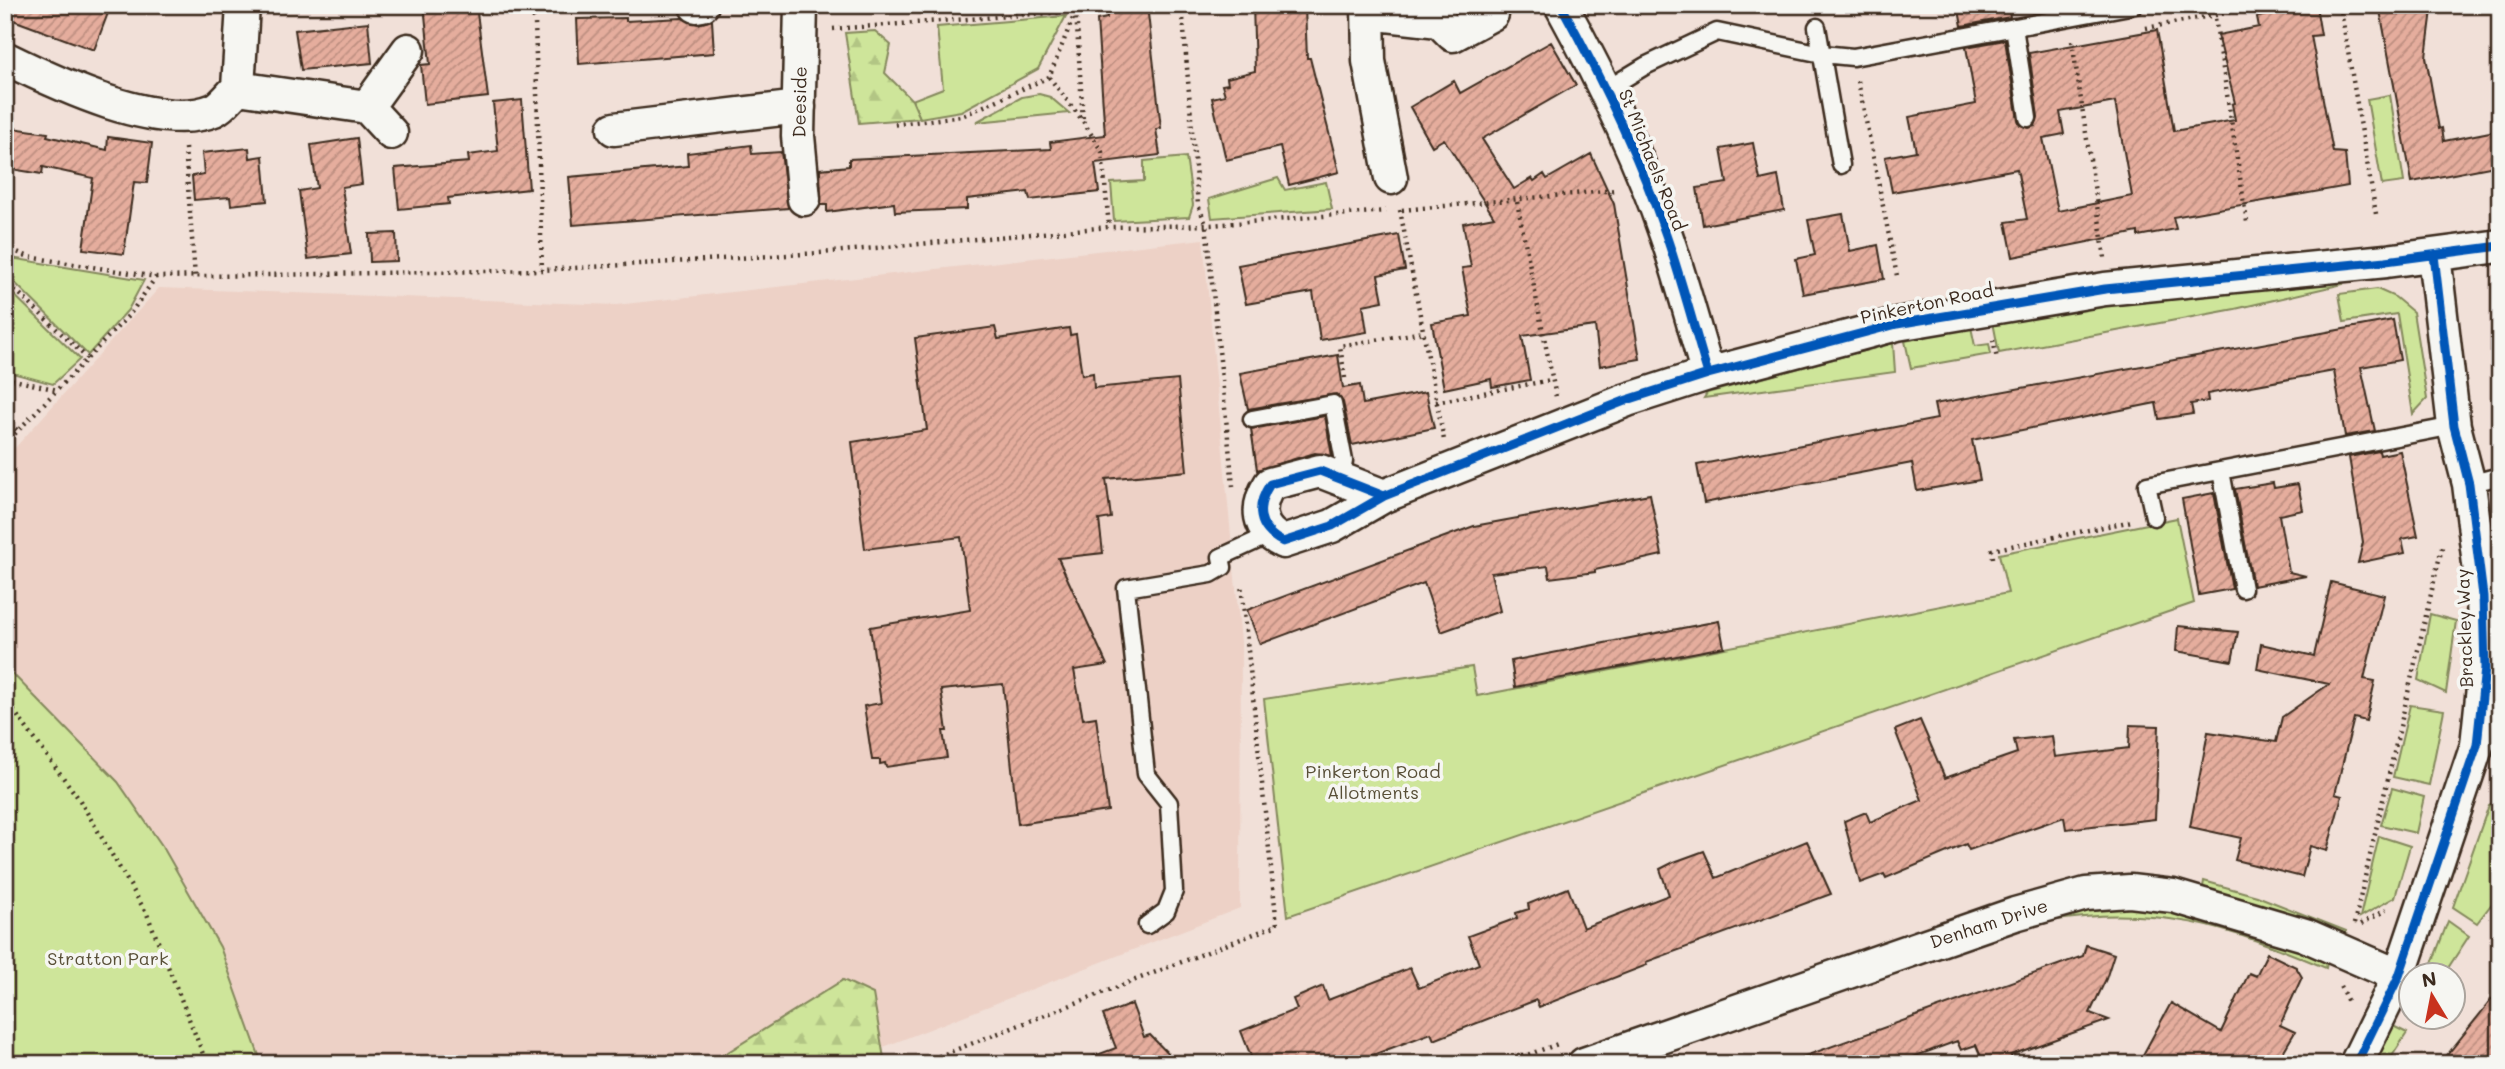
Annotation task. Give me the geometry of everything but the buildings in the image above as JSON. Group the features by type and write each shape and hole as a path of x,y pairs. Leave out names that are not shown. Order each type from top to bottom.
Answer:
{"street":[{"path":"5,58 73,91 159,116 182,116 216,109 238,88 243,5"},
{"path":"696,6 702,5"},
{"name":"St Michaels Road","path":"1561,5 1607,89 1666,235 1708,374"},
{"path":"1391,178 1369,61 1368,9 1439,21 1453,35 1492,14"},
{"name":"Deeside","path":"801,18 799,107 804,199"},
{"path":"367,107 408,50"},
{"path":"238,88 367,107 391,133"},
{"path":"614,129 799,107"},
{"name":"Pinkerton Road","path":"1269,535 1283,542 1332,526 1384,496 1563,424 1708,374 1897,324 2016,302 2243,273 2500,246"},
{"name":"Brackley Way","path":"2405,960 2489,747 2483,596 2469,484 2454,426 2434,255"},
{"path":"1269,535 1262,523 1263,494 1270,484 1281,478 1320,471 1384,496"},
{"name":"Denham Drive","path":"1584,1064 2015,914 2086,894 2130,891 2173,896 2305,935 2396,975"},
{"name":"Brackley Way","path":"2356,1064 2396,982"}],"lane":[{"path":"1607,89 1645,66 1717,33 1822,54 1853,57 2135,5"},
{"path":"1817,27 1841,164"},
{"path":"2014,27 2028,118"},
{"path":"1252,419 1333,404 1344,461 1341,477"},
{"path":"2154,517 2147,485 2454,426"},
{"path":"2221,471 2243,589"},
{"path":"2469,484 2500,476"},
{"path":"1147,925 1166,911 1174,891 1169,803 1146,774 1126,588 1210,574 1223,567 1221,557 1269,535"}],"path":[{"path":"527,5 535,21 542,270"},
{"path":"891,125 962,116 1049,78 1079,5"},
{"path":"1182,5 1198,205 1206,224 1234,490"},
{"path":"2213,5 2247,222"},
{"path":"2136,30 2269,5"},
{"path":"2340,5 2376,214"},
{"path":"801,18 1076,12"},
{"path":"1076,12 1083,121"},
{"path":"2083,39 2070,41 2107,266"},
{"path":"1853,57 1897,276"},
{"path":"1049,78 1083,121 1102,152 1109,227"},
{"path":"182,116 195,277"},
{"path":"5,247 29,257 156,277 542,270 820,253 1109,227 1206,224 1517,202 1627,189"},
{"path":"1517,202 1551,380 1558,403"},
{"path":"1400,210 1445,449"},
{"path":"5,444 89,360 130,314 156,277"},
{"path":"5,280 89,360"},
{"path":"1345,378 1340,346 1424,332"},
{"path":"5,378 59,390"},
{"path":"1436,402 1551,380"},
{"path":"5,419 18,431"},
{"path":"1993,558 1992,550 2154,517"},
{"path":"2389,908 2379,916 2353,927 2445,535"},
{"path":"5,699 79,799 147,914 207,1064"},
{"path":"2346,953 2331,973 2352,1010"}],"shaded area":[{"path":"1203,239 1241,642 1240,908 840,1064 262,1064 220,947 163,847 118,782 5,667 5,459 159,288 616,305"}],"green space":[{"path":"1066,16 1038,69 961,111 920,118 912,100 943,88 937,27"},
{"path":"875,31 891,45 885,73 912,100 920,118 859,123 845,33"},
{"path":"1039,94 1050,97 1069,113 976,122 1022,97"},
{"path":"2390,95 2404,182 2382,185 2367,99"},
{"path":"1186,157 1193,205 1189,217 1114,221 1111,183 1144,181 1144,161"},
{"path":"1278,178 1285,190 1326,182 1332,209 1212,218 1209,199"},
{"path":"5,257 144,280 128,310 88,355 5,273"},
{"path":"2342,279 2343,284 2235,309 1999,353 1993,322 2187,294"},
{"path":"5,286 80,359 53,384 5,371"},
{"path":"2377,289 2395,297 2413,312 2427,399 2413,414 2397,314 2344,322 2339,294"},
{"path":"1971,327 1975,346 1989,344 1991,354 1911,368 1905,341"},
{"path":"1893,343 1895,372 1704,398 1707,393"},
{"name":"Pinkerton Road Allotments","path":"2177,518 2194,603 1288,916 1264,699 1472,667 1477,696 2008,593 1999,554"},
{"path":"2430,614 2456,621 2446,693 2418,680"},
{"name":"Stratton Park","path":"5,666 118,782 163,847 220,947 262,1064 5,1064"},
{"path":"2410,705 2444,710 2429,785 2393,777"},
{"path":"2392,788 2424,797 2416,833 2381,825"},
{"path":"2500,799 2500,893 2477,923 2453,907 2489,805"},
{"path":"2379,836 2410,846 2395,897 2360,917"},
{"path":"2204,881 2257,896 2346,931 2345,937 2203,887"},
{"path":"2092,906 2153,910 2212,922 2298,950 2327,962 2326,968 2256,941 2191,922 2124,915 2049,921"},
{"path":"2448,921 2469,936 2453,960 2433,960"},
{"path":"843,980 873,994 885,1064 709,1064"},
{"path":"2393,1026 2396,1030 2407,1033 2387,1064 2372,1064"}],"cycle path":[{"path":"1561,5 1605,90 1644,176 1672,252 1708,374"},
{"path":"1384,496 1627,400 1708,374 1897,324 2105,289 2386,261 2500,246"},
{"path":"2356,1064 2399,976 2477,745 2485,668 2483,596 2469,484 2454,426 2434,255"},
{"path":"1320,471 1384,496 1332,526 1283,542 1274,537 1261,517 1262,501 1270,484 1320,471"}]}
